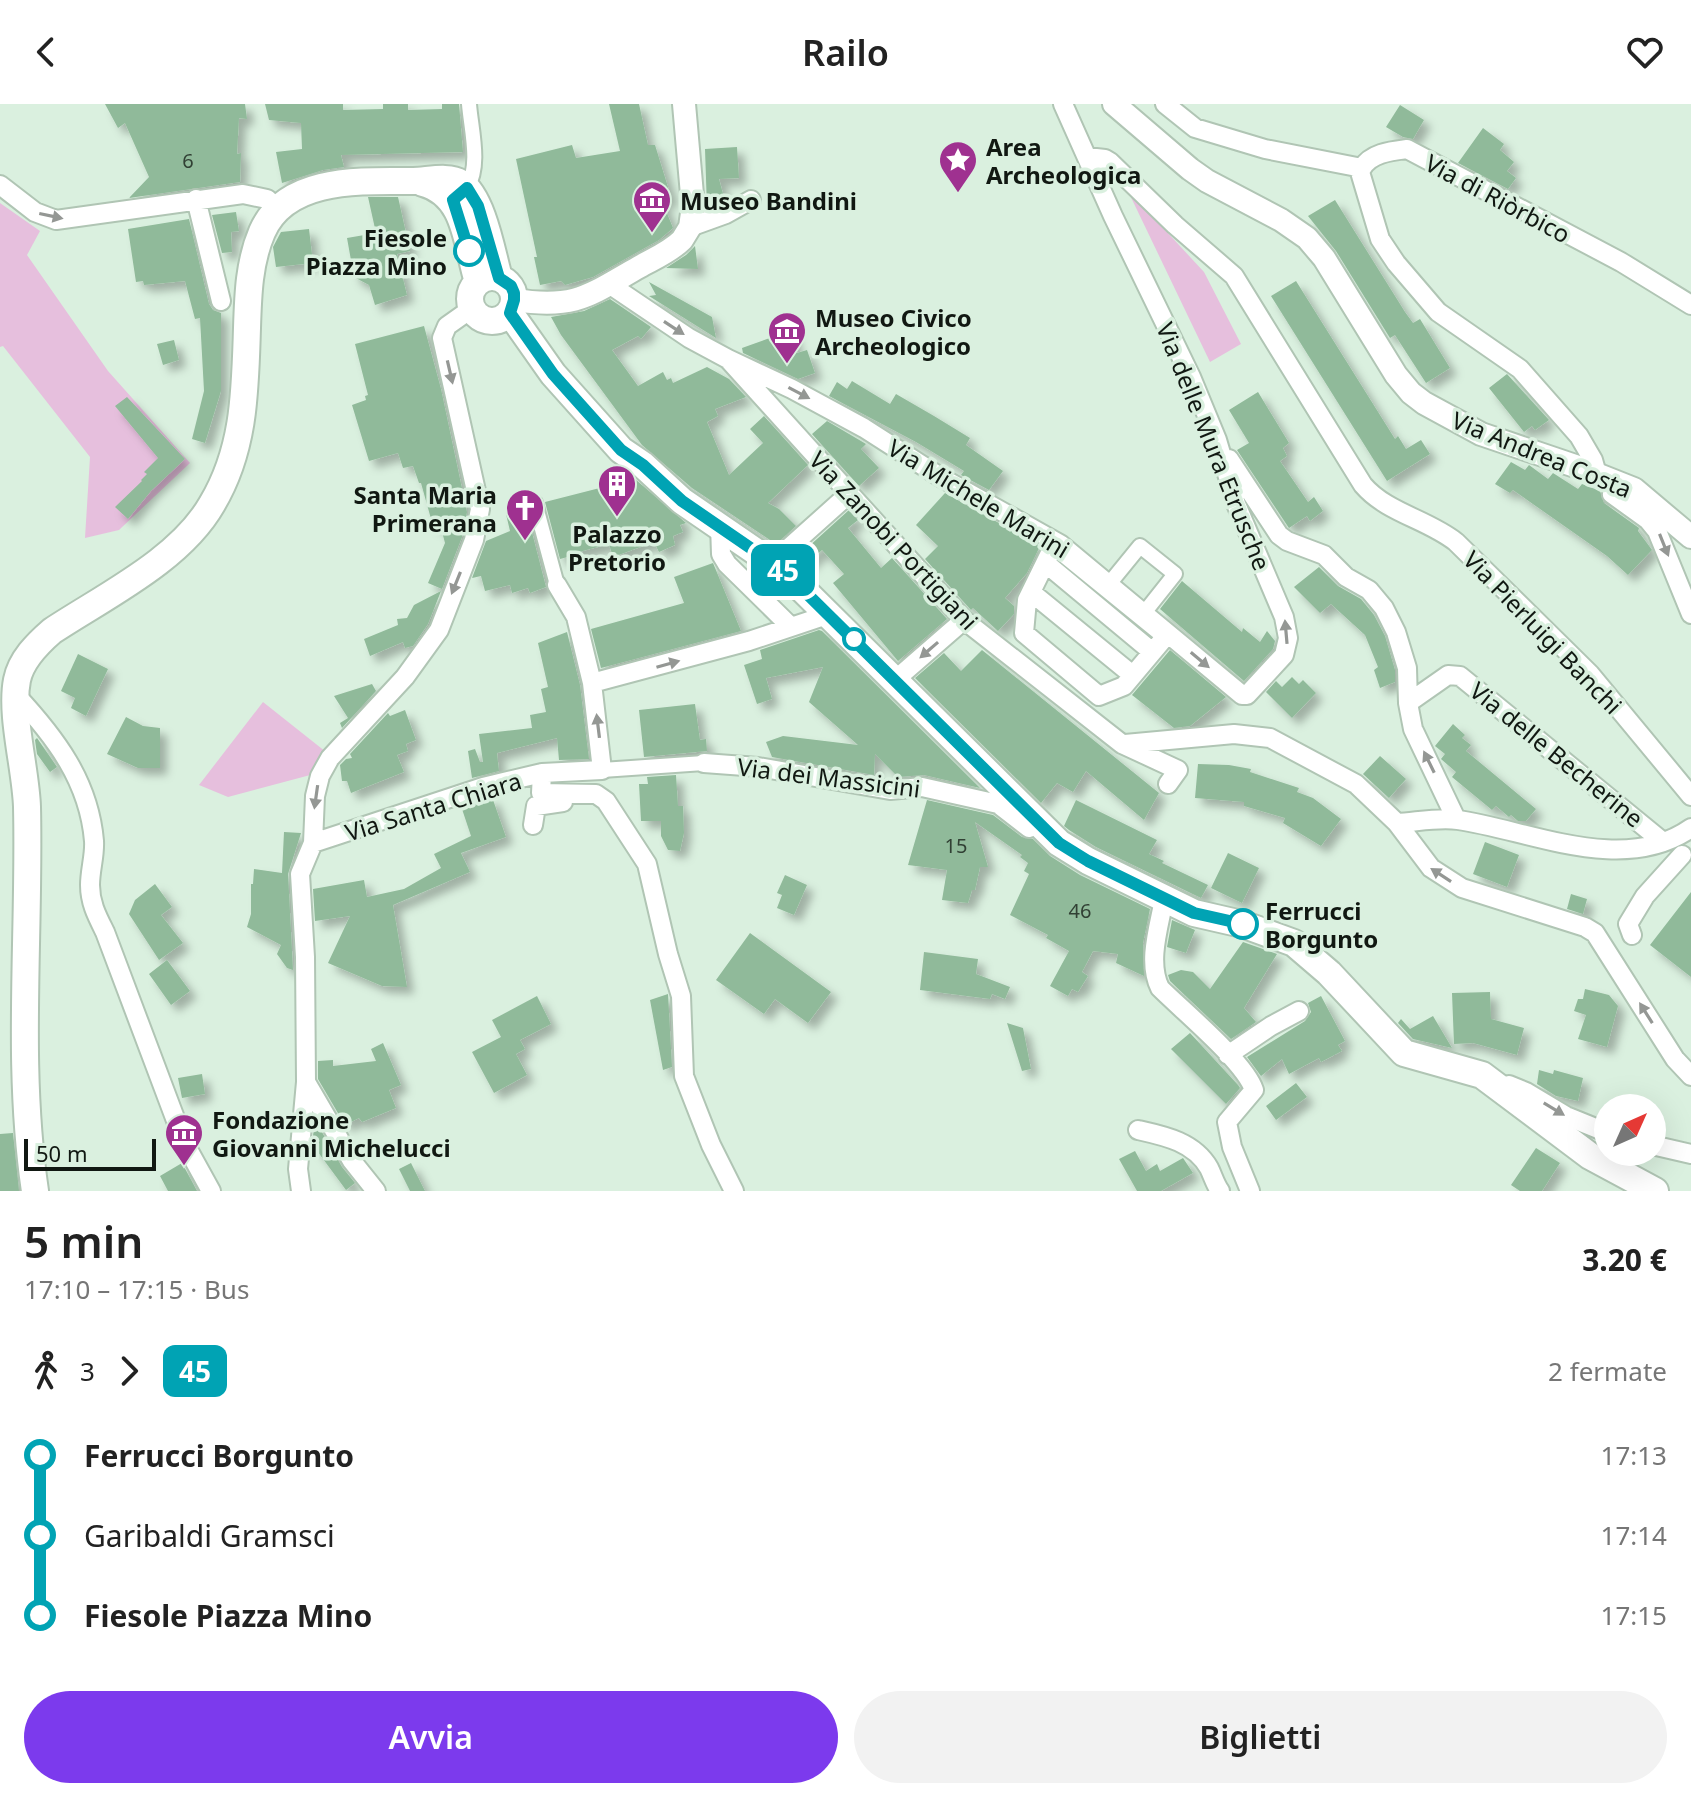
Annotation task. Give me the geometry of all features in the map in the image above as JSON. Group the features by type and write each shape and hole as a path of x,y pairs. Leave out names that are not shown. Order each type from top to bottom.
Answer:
{"main road":[{"path":"35,1191 25,1070 27,805 16,695 21,668 52,631 173,550 200,523 212,505 236,451 244,411 248,288 254,256 262,230 278,209 295,196 309,191 361,182 408,181 460,194 478,206 488,280"},
{"path":"488,280 511,286 512,307 539,356 621,450 650,471 682,501 773,562 830,614 1047,832 1072,852 1197,914 1287,939 1306,951 1404,1053 1472,1071 1505,1091 1590,1156 1655,1191"},
{"path":"488,280 470,294 471,309 486,321 499,321 512,307"}],"street":[{"path":"460,194 472,178 474,157 469,104"},
{"path":"673,104 685,134"},
{"path":"512,307 576,301 677,245 690,227 693,206 684,104"},
{"name":"Via delle Mura Etrusche","path":"1063,104 1191,377 1217,440 1236,504 1288,629 1288,645 1284,655 1247,695"},
{"name":"Via Andrea Costa","path":"1114,104 1198,175 1281,220 1307,238 1396,375 1411,393 1481,434 1609,483 1634,489 1691,537"},
{"path":"1165,104 1195,128 1265,149 1362,168 1360,172 1380,239 1396,263 1438,312 1520,369 1579,436 1609,483 1657,531 1691,614"},
{"name":"Via di Riòrbico","path":"1362,168 1366,161 1387,152 1407,149 1621,262 1691,305"},
{"name":"Via Pierluigi Banchi","path":"1087,157 1110,162 1234,276 1372,496 1440,529 1456,542 1590,674 1691,796"},
{"path":"0,185 35,212 56,220 196,199 253,195 267,199 278,209"},
{"path":"196,199 221,301"},
{"path":"690,227 726,214 751,200"},
{"name":"Via Zanobi Portigiani","path":"609,284 689,338 728,359 964,620 1122,744 1178,770 1168,784"},
{"path":"301,1191 298,1169 306,1082 305,957 300,874 313,843 315,796 320,776 330,758 397,686 439,630 474,540 480,509 442,338 447,326 471,309"},
{"name":"Via Michele Marini","path":"728,359 864,428 942,478 1057,544 1242,695 1247,695"},
{"path":"1217,440 1279,535 1324,555 1346,577 1369,590 1384,608 1396,632 1407,668 1408,703 1413,729 1456,819"},
{"path":"773,562 849,494"},
{"path":"535,503 557,585 576,617 592,683 602,770"},
{"path":"720,525 721,554 727,564 790,626"},
{"path":"1057,544 1166,636 1124,686 1099,696 1024,633 1027,600 1057,544"},
{"path":"1057,544 1037,597 1035,629 1103,684 1119,684 1165,631"},
{"path":"1109,584 1140,546 1175,574 1144,613"},
{"path":"1049,566 1150,650"},
{"path":"1037,597 1130,673"},
{"path":"592,683 749,641 830,614"},
{"path":"895,680 964,620"},
{"name":"Via delle Becherine","path":"1408,703 1448,675 1460,676 1686,858"},
{"path":"16,695 51,733 86,796 94,843 90,885 92,906 105,932 184,1142 211,1191"},
{"path":"1122,744 1234,734 1270,738 1356,784 1397,823 1431,868 1462,888 1585,927 1595,933 1675,1059 1691,1076"},
{"name":"Via dei Massicini","path":"602,770 704,763 758,767 890,790 922,787 998,804 1029,827 1047,832"},
{"name":"Via Santa Chiara","path":"313,843 483,787 542,773 602,770"},
{"path":"542,773 541,793 596,794 606,801 647,864 681,996 684,1076 711,1145 734,1191"},
{"path":"533,825 536,806 596,794"},
{"path":"1397,823 1456,819 1549,842 1619,850 1667,840 1691,828"},
{"path":"1632,935 1628,924 1645,896 1686,858"},
{"path":"1164,899 1154,976 1160,988 1228,1055 1254,1090 1227,1122 1232,1147 1250,1191"},
{"path":"1228,1055 1299,1011"},
{"path":"306,1082 352,1161 376,1191"},
{"path":"1505,1091 1509,1085 1594,1127"},
{"path":"1138,1130 1190,1146 1208,1166 1220,1191"},
{"path":"1666,1148 1691,1154"}],"shaded area":[{"path":"1127,189 1204,272 1241,344 1210,362"},
{"path":"0,203 40,231 27,255 108,371 190,463 119,530 85,538 90,457 3,346 0,347"},
{"path":"263,702 326,752 314,774 228,797 199,785"}],"building":[{"path":"105,104 245,104 247,119 239,118 237,154 241,153 240,182 129,198 149,177 125,123 118,128"},
{"path":"265,104 343,104 343,110 383,109 383,104 408,104 408,110 442,109 442,104 459,104 463,152 341,155 344,167 282,183 276,152 302,149 301,123 269,120"},
{"path":"609,104 639,104 648,145 655,145 672,200 662,201 673,228 659,240 593,277 565,285 561,281 540,285 516,159 572,145 576,158 620,151"},
{"path":"1400,105 1424,120 1413,139 1386,127"},
{"path":"1483,128 1504,144 1500,150 1514,162 1507,171 1516,178 1508,189 1458,163"},
{"path":"737,147 739,178 719,179 725,201 707,208 705,149"},
{"path":"368,197 398,197 410,251 397,254 407,295 375,305 369,285 354,277 347,238 376,233"},
{"path":"1335,200 1405,312 1413,323 1420,319 1450,368 1426,383 1395,335 1390,338 1336,251 1308,216"},
{"path":"236,212 239,231 231,232 232,252 222,253 212,215"},
{"path":"189,219 209,304 221,313 221,391 205,443 192,439 204,391 200,318 195,319 185,281 144,285 143,281 136,282 128,229"},
{"path":"309,229 313,263 276,267 273,247 281,232"},
{"path":"695,246 698,269 666,268 686,255"},
{"path":"1296,281 1395,439 1398,436 1406,449 1421,440 1430,454 1387,481 1271,296"},
{"path":"649,282 712,317 716,338 649,296 656,295"},
{"path":"610,299 651,327 641,339 638,336 612,350 638,386 663,372 667,380 671,378 673,383 707,367 729,379 746,397 715,409 718,416 707,422 729,475 763,443 750,429 764,416 808,465 768,503 796,526 776,544 692,488 642,445 551,317 584,311"},
{"path":"424,326 467,512 462,537 442,589 428,583 445,543 440,524 433,526 413,466 403,468 398,453 369,461 352,405 366,400 365,396 368,395 355,344"},
{"name":"Museo Civico Archeologico","path":"792,330 797,353 807,350 815,373 798,379 743,353 742,348"},
{"path":"174,340 179,360 163,365 157,344"},
{"path":"1507,374 1549,420 1535,430 1532,426 1524,432 1489,388"},
{"path":"852,381 890,404 896,394 934,416 970,438 966,445 1003,471 989,490 961,475 964,471 916,442 829,396 837,382 847,389"},
{"path":"1258,392 1289,443 1283,448 1287,456 1280,461 1308,502 1314,497 1323,511 1310,521 1307,516 1289,528 1237,450 1249,443 1229,410"},
{"path":"127,397 185,459 151,491 128,519 115,507 142,481 147,474 144,472 158,458 115,406"},
{"path":"827,421 866,444 861,449 879,468 859,486 812,434"},
{"path":"1511,462 1525,470 1529,465 1548,479 1553,473 1578,489 1582,484 1600,491 1604,503 1639,528 1652,550 1628,575 1607,556 1513,490 1510,493 1495,484"},
{"name":"Palazzo Pretorio","path":"635,479 686,523 680,525 683,532 673,536 675,545 659,552 654,542 613,557 609,544 560,559 545,502"},
{"path":"945,493 1040,546 1027,573 1005,598 1014,606 1014,614 998,631 973,608 971,610 925,559 938,546 916,525"},
{"path":"526,509 546,587 530,593 528,588 512,593 510,585 485,591 481,576 472,578 486,541 510,531 506,514"},
{"path":"849,510 858,520 848,528 881,568 892,558 947,619 898,661 833,583 844,574 822,550 806,565 796,558"},
{"path":"713,563 741,631 601,668 591,629 684,603 674,577"},
{"path":"1319,567 1338,586 1361,599 1374,615 1385,636 1395,670 1395,682 1380,688 1374,670 1378,667 1365,635 1331,604 1320,613 1294,587"},
{"path":"1182,581 1242,632 1243,628 1260,642 1267,631 1275,641 1273,649 1244,681 1160,609"},
{"path":"441,591 428,624 413,646 405,648 403,642 370,656 364,639 398,625 397,619 407,618 414,605"},
{"path":"819,630 980,788 924,775 898,777 875,754 874,775 772,757 766,742 783,736 858,745 809,702 823,667 766,678 772,699 757,704 744,665 762,659 760,650"},
{"path":"567,632 580,685 589,759 559,760 557,738 497,753 499,771 472,778 468,751 475,749 480,762 483,762 479,734 532,728 530,715 546,712 541,689 548,687 538,643"},
{"path":"982,650 1159,793 1144,820 1086,771 1073,792 1057,783 1041,803 915,678 944,653 961,671"},
{"path":"1170,650 1226,697 1190,726 1174,728 1132,695"},
{"path":"78,654 108,669 86,716 71,708 75,698 61,691"},
{"path":"1292,677 1299,684 1303,680 1316,693 1292,718 1266,692 1276,681 1282,687"},
{"path":"372,684 376,691 342,728 340,723 348,718 334,696"},
{"path":"695,704 700,740 706,739 707,751 644,757 639,710"},
{"path":"405,710 416,740 406,744 408,751 397,755 404,772 351,793 347,781 342,781 340,765 352,758 350,754 388,713 390,716"},
{"path":"126,717 143,726 160,728 160,768 138,768 107,754"},
{"path":"1453,724 1471,745 1466,751 1536,809 1526,821 1518,821 1511,815 1509,817 1496,806 1492,810 1452,777 1456,772 1441,759 1445,754 1435,746"},
{"path":"37,738 57,767 50,772 37,754"},
{"path":"1380,756 1406,779 1389,798 1363,774"},
{"path":"1198,764 1251,769 1250,772 1299,788 1297,792 1313,798 1341,819 1321,846 1283,823 1285,818 1244,806 1244,802 1195,798"},
{"path":"676,775 678,806 683,806 684,833 680,851 668,850 661,836 661,821 641,821 639,784 648,784 647,777"},
{"path":"492,797 506,837 461,853 470,872 393,905 407,987 382,986 328,963 350,916 315,921 313,889 364,880 367,897 404,889 441,868 434,854 471,836 462,809"},
{"path":"927,800 993,815 1022,837 1033,839 1050,856 1080,875 1150,909 1143,943 1144,976 1116,963 1118,954 1093,951 1082,972 1088,976 1078,992 1072,989 1068,996 1050,986 1069,951 1046,938 1048,935 1010,915 1029,874 1024,871 1028,863 1020,857 1022,855 975,822 988,867 980,867 975,890 972,890 968,903 942,900 947,870 908,865"},
{"path":"1076,800 1157,840 1149,854 1208,885 1201,898 1096,847 1069,830 1064,826"},
{"path":"284,832 301,833 288,874 293,970 287,968 277,954 281,945 247,927 251,914 254,869 282,873"},
{"path":"1485,842 1519,855 1507,887 1473,874"},
{"path":"1228,853 1259,868 1242,903 1211,888"},
{"path":"785,875 807,885 794,915 777,908 782,895 777,893"},
{"path":"155,884 172,907 161,915 183,943 159,960 129,914 135,900"},
{"path":"1691,892 1691,977 1650,945"},
{"path":"1571,894 1587,899 1583,914 1567,909"},
{"path":"1172,920 1195,930 1186,953 1167,947"},
{"path":"750,933 831,992 808,1023 775,999 764,1014 716,980"},
{"path":"1243,942 1277,954 1244,1008 1256,1022 1231,1039 1170,981 1168,975 1181,970 1193,972 1210,989"},
{"path":"924,952 978,959 976,974 1010,987 1005,999 992,994 990,999 920,990"},
{"path":"167,960 190,991 171,1005 149,974"},
{"path":"1585,989 1609,995 1618,1006 1607,1047 1578,1039 1586,1015 1574,1011 1578,999 1583,999"},
{"path":"1490,992 1491,1019 1524,1028 1517,1055 1473,1043 1454,1044 1452,993"},
{"path":"668,994 672,1067 663,1070 650,1000"},
{"path":"537,996 551,1024 520,1040 525,1049 516,1054 527,1075 494,1093 472,1052 501,1037 492,1020"},
{"path":"1321,996 1345,1041 1338,1045 1342,1051 1321,1062 1319,1058 1289,1074 1282,1059 1261,1076 1247,1057 1305,1021 1311,1012 1308,1003"},
{"path":"1433,1016 1452,1048 1413,1039 1398,1023 1401,1019 1410,1029"},
{"path":"1007,1023 1023,1028 1031,1069 1022,1071"},
{"path":"1190,1033 1240,1088 1226,1104 1171,1049"},
{"path":"383,1043 401,1085 389,1090 396,1108 362,1122 359,1118 345,1125 318,1079 318,1061 333,1060 333,1066 376,1061 371,1049"},
{"path":"1539,1070 1553,1074 1554,1070 1583,1078 1578,1101 1556,1096 1537,1084"},
{"path":"202,1074 205,1094 182,1098 178,1078"},
{"path":"1296,1083 1307,1097 1276,1120 1266,1106"},
{"path":"315,1120 355,1183 346,1190 312,1144"},
{"path":"13,1133 19,1191 0,1191 0,1134"},
{"path":"1536,1148 1560,1163 1542,1191 1520,1191 1511,1185"},
{"path":"1135,1151 1146,1171 1157,1164 1160,1171 1183,1158 1193,1173 1161,1191 1137,1191 1119,1159"},
{"name":"Fondazione Giovanni Michelucci","path":"182,1163 197,1191 168,1191 160,1176"},
{"path":"411,1163 425,1191 410,1191 399,1169"}],"bus line":[{"name":"45","path":"469,251 453,200 467,188 478,206 499,278 511,286 514,293 510,313 553,374 621,450 643,465 682,501 784,571 1059,843 1088,861 1194,913 1243,924"}],"place":[{"name":"Area Archeologica","path":"958,194"},
{"name":"Museo Bandini","path":"652,234"},
{"name":"Fiesole Piazza Mino","path":"469,251"},
{"name":"Museo Civico Archeologico","path":"787,365"},
{"name":"Palazzo Pretorio","path":"617,518"},
{"name":"Santa Maria Primerana","path":"525,542"},
{"name":"Ferrucci Borgunto","path":"1243,924"},
{"name":"Fondazione Giovanni Michelucci","path":"184,1167"}]}
